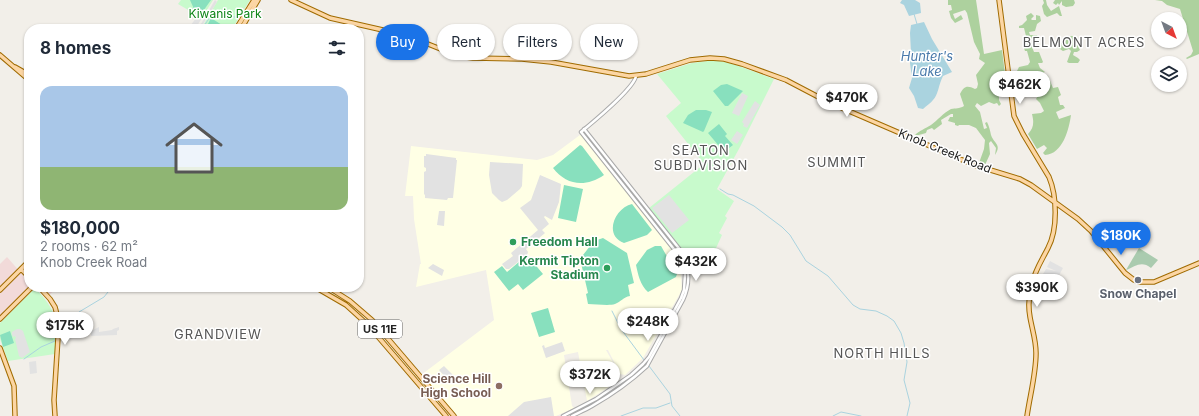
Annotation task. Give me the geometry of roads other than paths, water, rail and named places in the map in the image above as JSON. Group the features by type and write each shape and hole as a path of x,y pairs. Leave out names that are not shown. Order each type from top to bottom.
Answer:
{"main road":[{"path":"239,24 254,0"},
{"path":"244,24 258,0"},
{"name":"Knob Creek Road","path":"291,0 330,18 356,24"},
{"path":"999,0 1014,116 1022,134 1052,183 1054,202 1054,230 1048,248 1034,275 1030,294 1030,315 1036,353 1027,416"},
{"name":"Knob Creek Road","path":"364,26 411,37 458,56 551,62 615,75 636,76 700,59 710,58 724,59 742,64 786,80 828,102 974,165 1015,176 1031,185 1085,225 1125,273 1134,280 1139,282 1154,282 1199,263"},
{"path":"0,55 24,75"},
{"path":"14,66 24,72"},
{"path":"0,290 24,266"},
{"path":"21,269 24,272"},
{"path":"0,319 27,292"},
{"path":"44,292 55,307 58,322 54,400 55,416"},
{"name":"US 11E","path":"324,292 346,305 368,325 446,416"},
{"name":"US 11E","path":"336,292 350,301 372,320 454,416"},
{"path":"0,348 14,386 15,416"}],"street":[{"path":"564,416 596,399 622,382 643,364 681,298 685,284 683,264 677,253 581,132 620,96 634,81 636,76"},
{"path":"572,416 606,398 648,366 683,300 689,281 688,267 681,251 584,129"}],"water":[{"path":"902,0 915,0 920,3 921,13 909,16 904,5 900,3"},
{"name":"Hunter's Lake","path":"924,22 932,39 952,72 943,76 935,98 923,109 918,108 914,96 909,88 912,78 910,63 911,25"}],"waterway":[{"path":"205,24 214,11 238,18"},
{"path":"914,14 917,24"},
{"path":"720,189 754,206 782,227 790,235 806,261 828,276 853,305 860,309 876,311 894,321 901,333 907,362 904,380 910,403 907,416"},
{"path":"61,339 70,330 79,312 104,297 108,292"},
{"path":"612,311 621,329 647,364"},
{"path":"24,359 41,347 55,341"},
{"path":"649,366 670,394 672,406 680,416"},
{"path":"621,416 643,408 656,408 670,403"},
{"path":"833,416 841,412 861,416"}],"place":[{"name":"Freedom Hall","path":"513,242"},
{"name":"Kermit Tipton Stadium","path":"607,268"},
{"name":"Snow Chapel","path":"1138,280"},
{"name":"Science Hill High School","path":"499,386"}],"district":[{"name":"BELMONT ACRES","path":"1084,42"},
{"name":"SEATON SUBDIVISION","path":"701,158"},
{"name":"SUMMIT","path":"837,162"},
{"name":"GRANDVIEW","path":"218,334"},
{"name":"NORTH HILLS","path":"882,353"}],"park label":[{"name":"Kiwanis Park","path":"225,14"}]}
